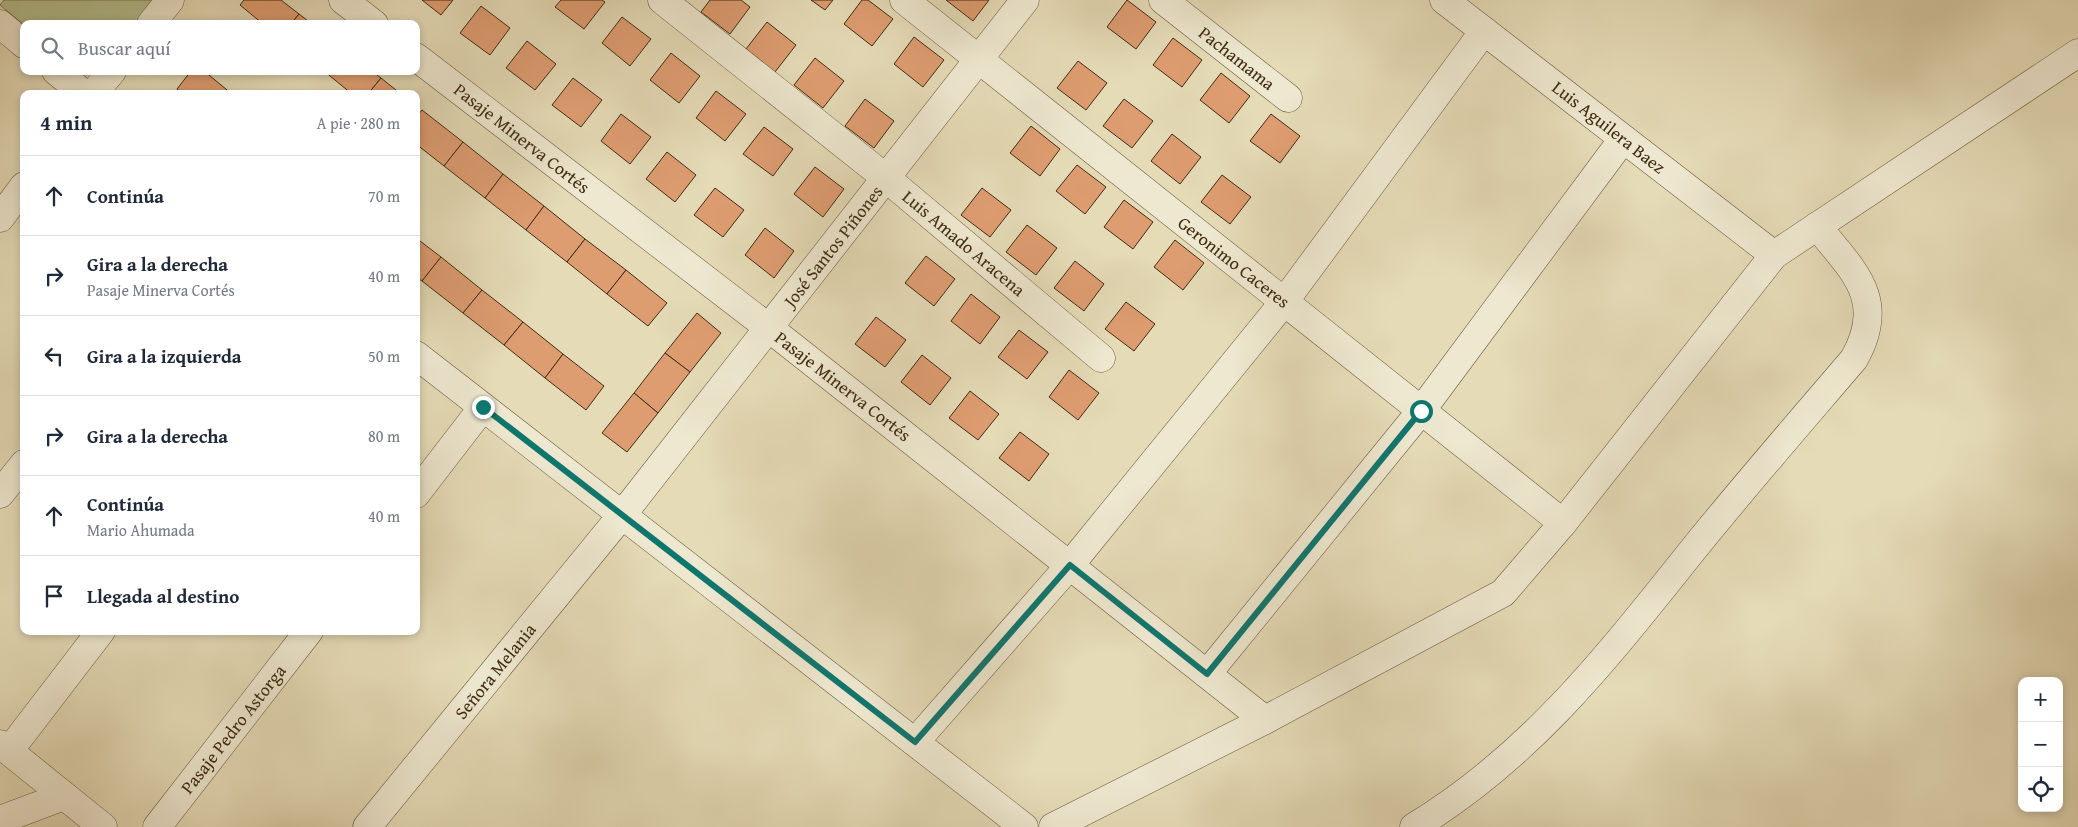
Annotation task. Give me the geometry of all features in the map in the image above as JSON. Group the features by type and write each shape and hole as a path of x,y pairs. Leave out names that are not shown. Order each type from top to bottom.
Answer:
{"street":[{"path":"154,20 170,0"},
{"path":"343,0 369,20"},
{"name":"Luis Amado Aracena","path":"662,0 886,178 1101,358"},
{"name":"Geronimo Caceres","path":"904,0 1563,523"},
{"name":"José Santos Piñones","path":"622,515 1025,0"},
{"name":"Pachamama","path":"1163,0 1288,98"},
{"name":"Luis Aguilera Baez","path":"1444,0 1774,255"},
{"path":"915,742 1070,565 1284,302 1484,31"},
{"path":"1053,827 1265,720 1503,593 1563,523 1774,255 2078,52"},
{"name":"Pasaje Minerva Cortés","path":"420,60 769,328 1265,720"},
{"path":"61,75 79,90"},
{"path":"97,90 109,75"},
{"path":"1207,674 1421,411 1623,139"},
{"path":"0,218 20,191"},
{"path":"1414,827 1432,817 1518,751 1564,705 1595,671 1750,480 1854,359 1863,342 1868,324 1865,292 1858,277 1817,226"},
{"path":"420,358 1024,827"},
{"path":"420,489 483,407"},
{"path":"0,494 20,469"},
{"name":"Señora Melania","path":"367,827 622,515"},
{"path":"98,635 4,747 103,827"},
{"name":"Pasaje Pedro Astorga","path":"157,827 306,635"},
{"path":"0,820 64,796"}],"green space":[{"path":"4,0 154,0 138,20 20,20 20,22 0,5"}],"building":[{"path":"244,0 281,0 299,14 294,20 258,20 240,5"},
{"path":"422,0 453,0 441,15"},
{"path":"561,0 602,0 605,2 584,29 555,7"},
{"path":"710,0 741,0 750,7 730,34 701,12"},
{"path":"811,0 833,0 825,10"},
{"path":"862,0 868,0 893,19 872,46 844,24"},
{"path":"946,0 989,0 973,21"},
{"path":"1127,0 1156,22 1136,49 1107,27"},
{"path":"481,6 510,28 490,55 460,33"},
{"path":"299,14 307,20 294,20"},
{"path":"622,17 651,39 630,66 602,43"},
{"path":"767,22 796,45 775,72 746,49"},
{"path":"914,37 944,60 923,87 894,64"},
{"path":"1173,38 1202,60 1182,87 1153,65"},
{"path":"527,41 556,64 535,90 506,68"},
{"path":"671,53 700,76 679,103 650,80"},
{"path":"815,58 844,81 823,108 794,85"},
{"path":"1078,61 1107,83 1086,110 1057,88"},
{"path":"1221,73 1250,96 1229,123 1200,100"},
{"path":"188,75 209,75 227,90 178,90 177,89"},
{"path":"329,75 377,75 381,78 371,90 347,90"},
{"path":"381,78 396,90 371,90"},
{"path":"573,78 602,100 581,127 552,105"},
{"path":"716,91 746,114 725,141 696,118"},
{"path":"865,99 894,121 874,148 845,126"},
{"path":"1124,99 1153,121 1132,148 1103,126"},
{"path":"422,110 463,142 444,166 420,147 420,112"},
{"path":"621,114 651,137 630,164 601,141"},
{"path":"1271,114 1300,136 1280,163 1250,141"},
{"path":"1031,126 1060,149 1040,176 1010,153"},
{"path":"764,127 793,149 773,176 743,154"},
{"path":"1172,134 1201,157 1180,184 1151,161"},
{"path":"463,142 503,174 485,198 444,166"},
{"path":"667,152 696,175 675,202 646,179"},
{"path":"1077,165 1106,187 1085,214 1056,191"},
{"path":"815,167 844,189 823,217 794,194"},
{"path":"503,174 544,206 526,230 485,198"},
{"path":"1222,175 1251,197 1230,224 1201,202"},
{"path":"715,188 744,210 723,237 694,215"},
{"path":"982,188 1011,210 990,237 961,215"},
{"path":"1124,200 1153,222 1133,249 1104,227"},
{"path":"544,206 585,239 567,262 526,230"},
{"path":"1027,225 1057,248 1036,275 1006,252"},
{"path":"765,228 794,251 774,278 745,255"},
{"path":"585,239 626,270 607,294 567,262"},
{"path":"1175,240 1204,263 1183,290 1154,267"},
{"path":"420,241 441,257 422,281 420,280"},
{"path":"926,256 955,279 934,306 905,283"},
{"path":"441,257 482,290 463,313 422,281"},
{"path":"1075,261 1104,284 1084,311 1054,288"},
{"path":"626,270 667,303 648,326 607,294"},
{"path":"482,290 523,322 504,345 463,313"},
{"path":"971,294 1000,317 980,344 951,321"},
{"path":"1126,302 1155,324 1134,351 1105,329"},
{"path":"697,313 721,333 690,372 665,353"},
{"path":"876,317 906,340 885,367 855,344"},
{"path":"523,322 563,354 545,378 504,345"},
{"path":"1019,330 1048,352 1027,379 998,357"},
{"path":"665,353 690,372 658,413 634,393"},
{"path":"563,354 604,386 586,410 545,378"},
{"path":"922,355 951,378 930,405 901,382"},
{"path":"1069,370 1099,393 1078,420 1049,397"},
{"path":"970,391 999,414 978,440 949,418"},
{"path":"634,393 658,413 627,452 602,433"},
{"path":"1020,432 1049,454 1029,481 999,458"}],"route":[{"path":"483,407 915,742 1070,565 1207,674 1421,411"}]}
